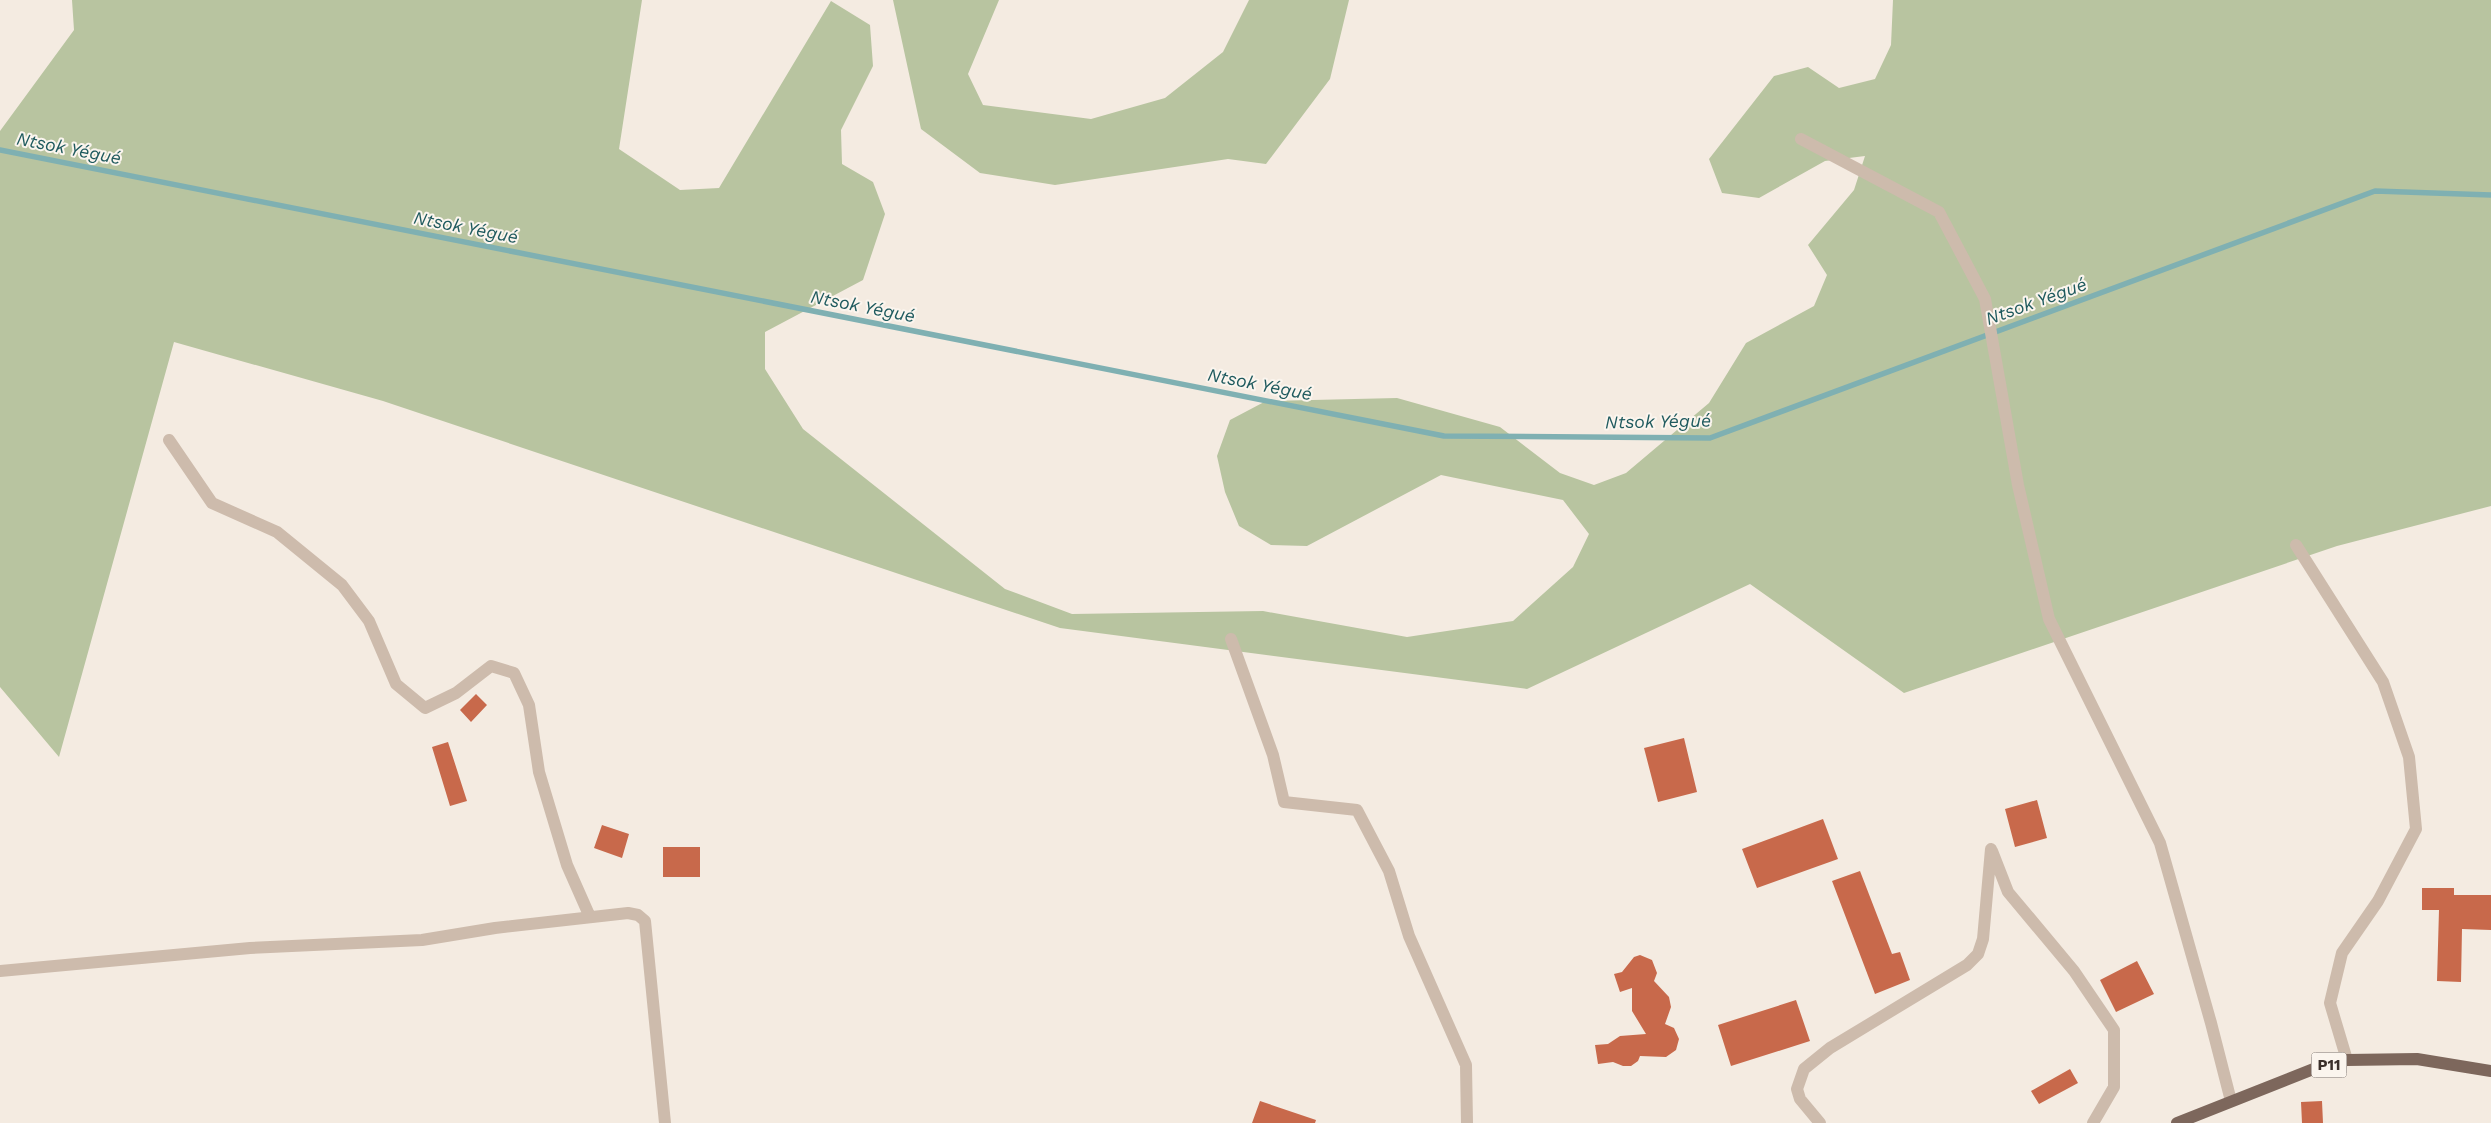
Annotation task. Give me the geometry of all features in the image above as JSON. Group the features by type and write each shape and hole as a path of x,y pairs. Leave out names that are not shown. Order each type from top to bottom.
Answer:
{"main road":[{"name":"P11","path":"2176,1123 2316,1068 2347,1060 2417,1058 2491,1072"}],"street":[{"path":"1801,139 1939,212 1985,299 2018,485 2049,619 2160,843 2231,1100"},
{"path":"169,440 212,502 277,532 342,585 369,621 396,684 425,708 456,693 491,666 514,673 529,705 539,772 564,856 590,918"},
{"path":"2296,545 2383,682 2409,757 2416,829 2378,901 2342,954 2330,1003 2347,1060"},
{"path":"1231,639 1273,755 1284,802 1357,810 1389,871 1409,936 1466,1065 1467,1123"},
{"path":"1820,1123 1800,1099 1797,1089 1804,1069 1830,1048 1967,965 1978,954 1985,928 1991,849 2008,892 2074,971 2114,1030 2114,1087 2093,1123"},
{"path":"0,971 250,948 422,940 495,928 628,913 638,915 645,921 665,1123"},
{"path":"2197,1123 2204,1111"}],"green space":[{"path":"72,0 642,0 619,149 680,190 719,188 831,1 870,25 873,66 841,130 842,164 873,182 885,214 863,280 765,332 765,369 803,429 1005,589 1072,614 1263,611 1407,637 1513,621 1573,567 1589,534 1563,500 1441,475 1307,546 1271,545 1239,526 1225,492 1217,456 1230,420 1266,401 1397,398 1500,427 1560,473 1594,485 1626,473 1709,403 1746,343 1814,306 1827,275 1808,245 1854,190 1865,156 1825,161 1759,198 1722,193 1709,159 1774,76 1808,67 1839,88 1875,79 1891,45 1893,0 2491,0 2491,506 2337,546 1904,693 1750,584 1527,689 1060,628 383,401 174,342 59,757 0,687 0,131 74,30"},
{"path":"893,0 999,0 968,74 983,105 1091,119 1165,98 1223,52 1249,0 1349,0 1330,79 1266,164 1228,159 1055,185 980,173 921,129"}],"building":[{"path":"476,694 487,705 471,722 460,710"},
{"path":"1684,738 1697,792 1658,802 1644,748"},
{"path":"448,742 467,801 450,806 432,747"},
{"path":"2037,800 2047,838 2015,847 2005,809"},
{"path":"1823,819 1838,859 1757,888 1742,849"},
{"path":"602,825 629,834 622,858 594,848"},
{"path":"663,847 700,847 700,877 663,877"},
{"path":"1860,871 1892,954 1900,952 1910,980 1875,994 1832,881"},
{"path":"2422,888 2454,888 2454,895 2491,895 2491,930 2462,929 2461,982 2437,981 2439,910 2422,910"},
{"path":"1640,955 1652,960 1657,973 1654,981 1669,997 1671,1007 1665,1024 1674,1028 1679,1039 1676,1050 1666,1057 1640,1056 1638,1061 1631,1066 1623,1066 1613,1062 1598,1064 1595,1045 1608,1044 1620,1036 1646,1034 1632,1011 1632,988 1620,992 1614,974 1622,972 1634,957"},
{"path":"2137,961 2154,994 2116,1012 2100,980"},
{"path":"1796,1000 1810,1041 1731,1066 1718,1025"},
{"path":"2070,1069 2078,1083 2039,1104 2031,1091"},
{"path":"1260,1101 1316,1120 1315,1123 1252,1123"},
{"path":"2322,1101 2323,1123 2302,1123 2301,1102"}],"waterway":[{"name":"Ntsok Yégué","path":"0,150 1444,436 1710,438 2375,191 2491,195"}]}
